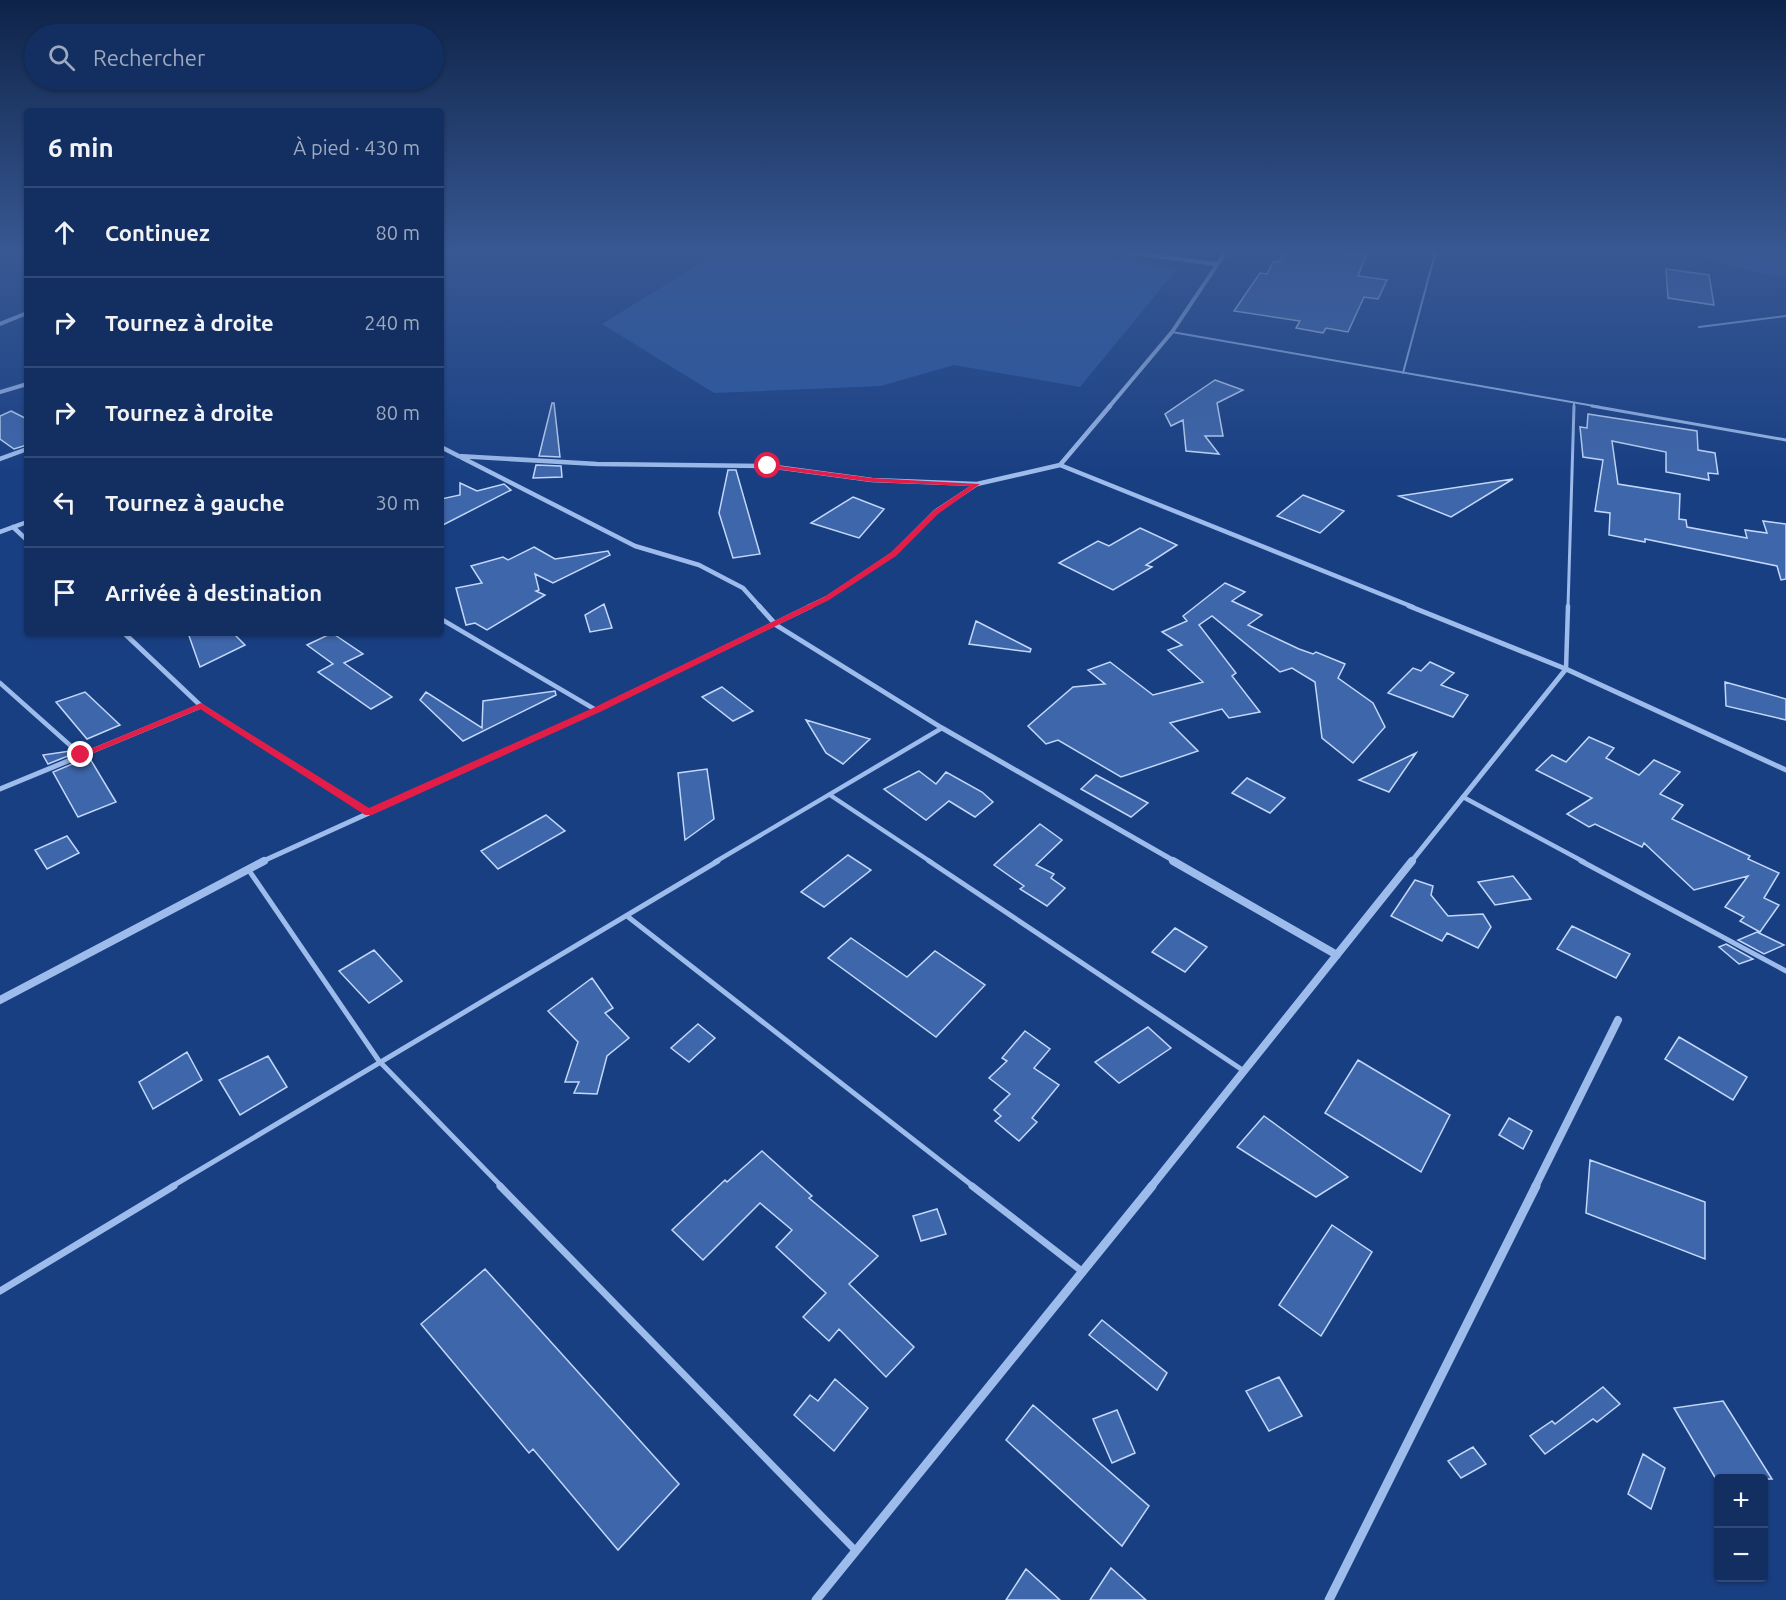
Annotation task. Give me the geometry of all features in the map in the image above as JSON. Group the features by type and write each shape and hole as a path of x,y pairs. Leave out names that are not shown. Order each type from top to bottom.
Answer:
{"street":[{"path":"1060,465 1177,325"},
{"path":"0,392 24,385"},
{"path":"444,449 635,546 699,565 743,588 776,625 942,728 1337,955"},
{"path":"0,459 24,450"},
{"path":"458,456 597,464 768,466 872,480 977,484 1060,465 1566,669 1786,770"},
{"path":"0,1000 248,868 596,710 776,625 826,598 893,554 935,512 977,484"},
{"path":"0,532 24,523"},
{"path":"13,527 24,537"},
{"path":"127,636 201,706 368,813"},
{"path":"816,1600 1083,1272 1566,669"},
{"path":"0,789 201,706"},
{"path":"1329,1600 1618,1020"}],"lane":[{"path":"1403,373 1416,325"},
{"path":"1699,327 1717,325"},
{"path":"1172,332 1786,440"},
{"path":"1566,669 1574,403"},
{"path":"444,621 596,710"},
{"path":"0,683 81,755"},
{"path":"0,1291 379,1060 627,916 942,728"},
{"path":"830,795 1244,1071"},
{"path":"1463,797 1786,971"},
{"path":"248,868 379,1060 855,1550"},
{"path":"627,916 1083,1272"}],"shaded area":[{"path":"603,325 1131,325 1080,387 954,365 881,386 714,393"}],"building":[{"path":"1298,325 1351,325 1348,332 1326,328 1323,333 1296,328"},
{"path":"1215,380 1243,390 1217,403 1223,436 1205,436 1219,454 1186,451 1183,420 1171,426 1165,414"},
{"path":"552,403 554,403 560,457 539,456"},
{"path":"11,411 24,418 24,446 14,449 0,439 0,416"},
{"path":"1588,414 1697,431 1698,450 1715,453 1718,474 1708,473 1709,480 1666,472 1666,452 1612,441 1618,484 1680,494 1679,519 1686,520 1687,527 1747,538 1745,530 1767,533 1763,521 1786,524 1786,579 1781,580 1777,566 1645,539 1645,542 1609,535 1610,513 1595,511 1603,460 1583,457 1580,427 1587,428"},
{"path":"536,465 561,466 562,477 533,478"},
{"path":"728,470 736,470 760,554 733,558 719,513"},
{"path":"1513,479 1451,517 1399,496"},
{"path":"460,483 477,491 504,484 511,490 444,524 444,498 460,495"},
{"path":"1303,495 1344,511 1320,533 1277,516"},
{"path":"853,497 884,509 859,538 811,523"},
{"path":"1140,528 1177,545 1146,565 1152,567 1113,590 1059,563 1098,541 1109,546"},
{"path":"534,547 555,559 608,551 610,555 553,583 535,574 539,590 536,591 545,595 487,630 475,623 466,625 456,588 482,583 471,566 503,557 508,560"},
{"path":"1225,583 1245,592 1232,601 1262,615 1248,625 1299,649 1313,654 1316,652 1345,664 1338,678 1373,703 1385,727 1353,763 1322,738 1315,682 1292,668 1280,672 1212,616 1199,625 1236,673 1232,676 1260,712 1229,718 1222,709 1170,723 1198,751 1121,777 1058,740 1046,744 1028,726 1073,687 1105,684 1088,670 1110,662 1153,695 1203,682 1168,650 1182,645 1162,632 1187,621 1183,616"},
{"path":"604,604 612,628 590,632 585,615"},
{"path":"976,621 1031,649 1030,652 969,644"},
{"path":"189,636 236,636 245,645 200,667"},
{"path":"326,636 336,636 363,654 344,663 392,697 371,709 318,672 333,664 307,645"},
{"path":"1430,662 1454,673 1441,685 1468,695 1453,717 1388,693 1413,668 1421,671"},
{"path":"1725,682 1786,699 1786,720 1726,706"},
{"path":"722,687 753,711 733,721 702,697"},
{"path":"555,691 556,695 463,741 420,700 426,692 482,728 483,701"},
{"path":"85,692 120,725 87,739 56,702"},
{"path":"806,720 870,739 843,764 826,753"},
{"path":"1589,737 1614,748 1606,758 1639,775 1654,760 1680,772 1660,794 1683,805 1672,819 1750,856 1748,859 1779,873 1764,898 1779,905 1760,932 1740,921 1744,917 1725,907 1748,876 1694,890 1644,843 1642,847 1595,824 1589,827 1567,814 1592,798 1536,770 1552,755 1566,762"},
{"path":"70,751 73,754 48,764 43,755"},
{"path":"1416,753 1389,792 1359,780"},
{"path":"89,757 116,802 78,817 53,772"},
{"path":"707,769 714,819 685,840 678,773"},
{"path":"919,771 936,784 946,772 982,792 993,802 975,817 949,801 926,820 884,789"},
{"path":"1096,775 1148,803 1131,817 1081,789"},
{"path":"1247,778 1285,798 1270,813 1232,793"},
{"path":"546,815 565,831 498,869 481,851"},
{"path":"1040,824 1062,840 1036,865 1054,874 1051,878 1065,888 1047,906 1020,889 1024,886 994,865"},
{"path":"67,836 79,853 47,869 35,850"},
{"path":"848,855 871,870 824,907 801,892"},
{"path":"1513,876 1531,899 1495,905 1478,882"},
{"path":"1415,880 1433,886 1431,895 1448,916 1483,914 1491,927 1478,948 1447,933 1442,941 1391,916"},
{"path":"1572,926 1630,954 1616,978 1557,949"},
{"path":"1175,928 1207,947 1185,972 1152,952"},
{"path":"1757,932 1784,945 1764,954 1738,940"},
{"path":"851,938 907,977 935,951 985,985 936,1037 828,958"},
{"path":"1726,944 1753,959 1739,964 1719,947"},
{"path":"374,950 402,981 369,1003 339,971"},
{"path":"592,978 613,1008 605,1013 629,1038 607,1056 597,1094 574,1093 579,1082 565,1082 578,1042 548,1011"},
{"path":"698,1024 715,1038 689,1062 671,1048"},
{"path":"1148,1027 1171,1048 1119,1083 1095,1062"},
{"path":"1025,1031 1050,1049 1034,1068 1059,1085 1032,1118 1037,1122 1019,1141 995,1121 1001,1116 994,1110 1010,1094 989,1078 1007,1061 1002,1058"},
{"path":"1679,1037 1747,1077 1733,1100 1665,1059"},
{"path":"187,1052 202,1080 153,1109 139,1082"},
{"path":"268,1056 287,1087 240,1115 219,1080"},
{"path":"1358,1060 1450,1115 1421,1172 1325,1113"},
{"path":"1264,1116 1348,1177 1316,1197 1237,1147"},
{"path":"1509,1118 1532,1131 1523,1149 1499,1135"},
{"path":"762,1151 812,1196 809,1198 878,1256 849,1284 914,1347 886,1377 839,1329 829,1341 803,1317 826,1293 776,1247 792,1230 760,1203 703,1260 672,1230 725,1180 727,1182"},
{"path":"1590,1160 1705,1202 1705,1259 1586,1213"},
{"path":"937,1209 946,1234 921,1241 913,1216"},
{"path":"1332,1225 1372,1252 1321,1336 1279,1305"},
{"path":"485,1269 679,1484 618,1550 533,1449 529,1453 421,1324"},
{"path":"1102,1320 1167,1373 1157,1390 1089,1335"},
{"path":"1279,1377 1302,1416 1269,1431 1246,1391"},
{"path":"835,1379 868,1408 834,1451 794,1415 810,1395 818,1401"},
{"path":"1603,1387 1620,1404 1597,1422 1593,1419 1545,1454 1530,1436 1552,1421 1555,1424"},
{"path":"1723,1401 1772,1479 1768,1479 1768,1474 1714,1476 1674,1408"},
{"path":"1033,1405 1149,1506 1122,1546 1006,1440"},
{"path":"1117,1410 1135,1453 1112,1463 1093,1419"},
{"path":"1473,1447 1486,1464 1461,1478 1448,1461"},
{"path":"1643,1454 1665,1468 1651,1509 1628,1494"},
{"path":"1111,1568 1146,1600 1090,1600"},
{"path":"1026,1569 1060,1600 1006,1600"}],"route":[{"path":"81,755 201,706 368,813 596,710 776,625 826,598 893,554 935,512 977,484 872,480 768,466"}]}
